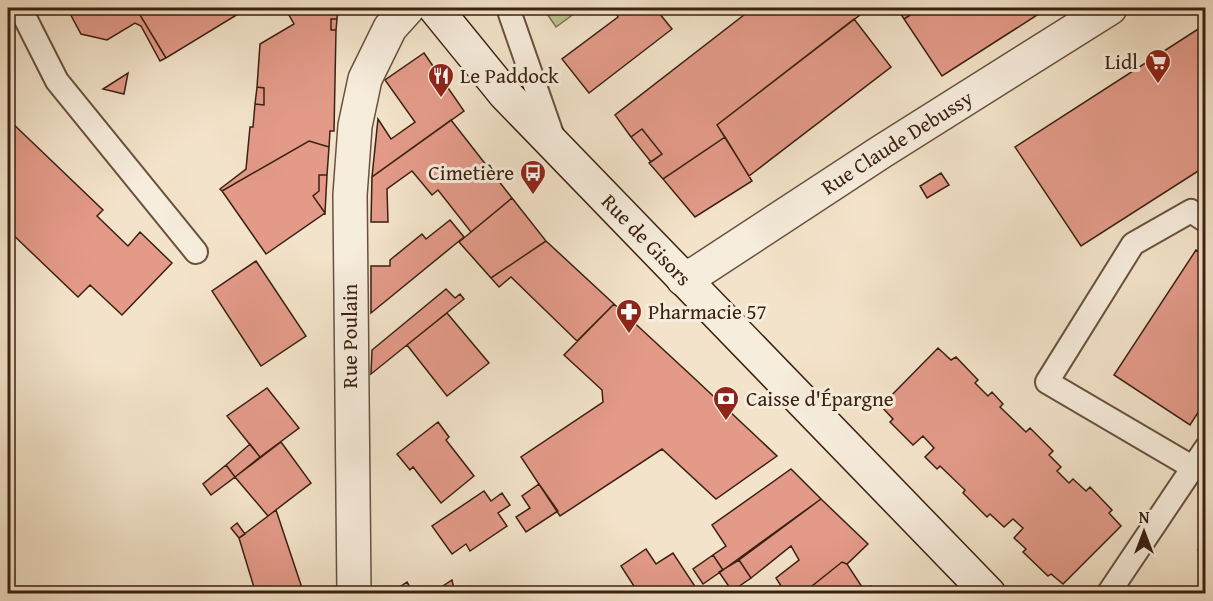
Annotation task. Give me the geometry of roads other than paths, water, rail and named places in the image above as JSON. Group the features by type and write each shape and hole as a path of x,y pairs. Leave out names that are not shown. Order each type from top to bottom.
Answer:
{"street":[{"name":"Rue Poulain","path":"354,594 350,394 350,195 355,126 365,79 390,28 408,8"},
{"name":"Rue de Gisors","path":"435,8 505,94 988,594"},
{"name":"Rue Claude Debussy","path":"683,279 698,272 881,152 1110,8"}],"lane":[{"path":"20,8 57,81 196,252"},
{"path":"508,8 556,147"},
{"path":"1192,467 1047,382 1133,244 1191,211 1206,221"},
{"path":"1108,594 1206,448"}],"place":[{"name":"Lidl","path":"1158,85"},
{"name":"Le Paddock","path":"441,99"},
{"name":"Cimetière","path":"533,196"},
{"name":"Pharmacie 57","path":"629,335"},
{"name":"Caisse d'Épargne","path":"726,422"}]}
